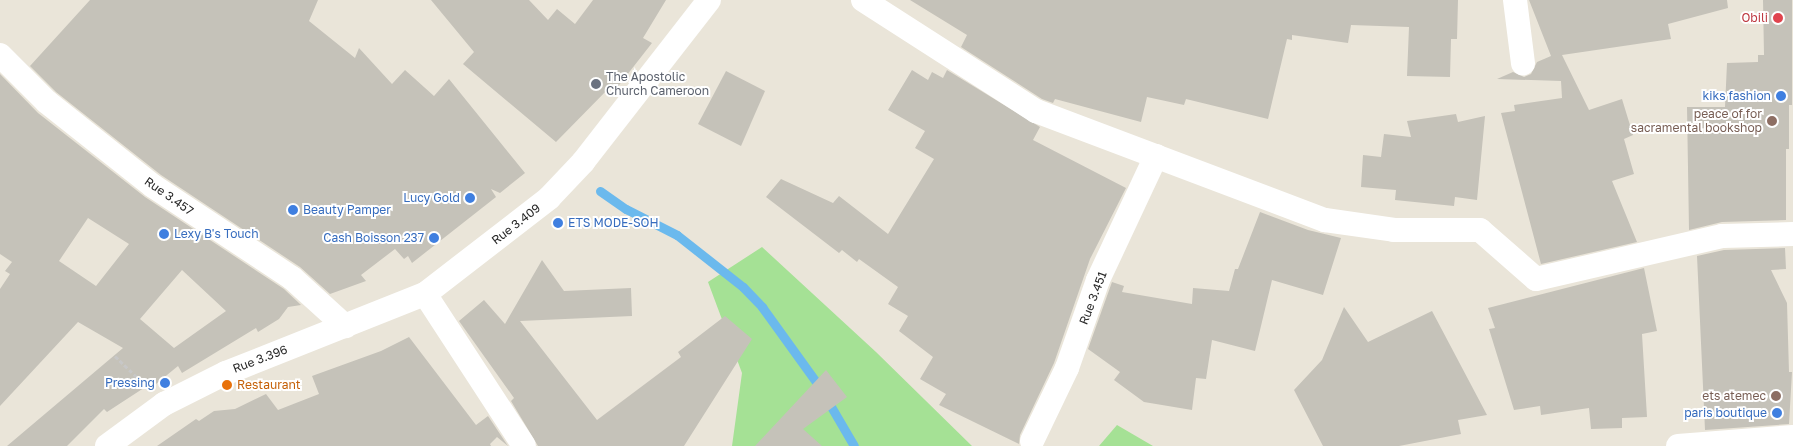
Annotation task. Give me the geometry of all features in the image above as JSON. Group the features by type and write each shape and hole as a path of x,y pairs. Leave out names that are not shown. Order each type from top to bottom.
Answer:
{"street":[{"name":"Rue 3.409","path":"424,294 549,198 583,162 709,0"},
{"path":"863,0 1017,101 1325,220 1394,230 1480,230 1536,280 1722,236 1793,234"},
{"path":"1515,0 1523,63"},
{"name":"Rue 3.457","path":"0,55 47,102 145,180 292,278 346,326"},
{"name":"Rue 3.451","path":"1032,441 1067,368 1098,280 1156,156"},
{"path":"424,294 524,446"},
{"name":"Rue 3.396","path":"106,446 164,404 226,372 424,294"},
{"path":"1678,446 1793,437"}],"path":[{"path":"115,356 164,404"}],"green space":[{"path":"762,247 876,352 972,446 732,446 742,373 708,282"},
{"path":"1117,425 1153,446 1099,446"}],"building":[{"path":"90,0 318,0 309,21 355,58 359,48 392,84 405,70 434,96 449,79 525,173 500,193 491,189 496,197 412,263 408,256 404,259 395,249 361,275 366,281 330,294 300,267 161,175 56,92 30,66"},
{"path":"431,0 529,0 548,20 557,9 575,24 593,0 666,0 643,38 652,43 616,89 611,86 556,142 463,64 474,52"},
{"path":"910,0 1458,0 1457,39 1451,39 1450,77 1407,76 1409,27 1351,25 1348,43 1292,35 1292,40 1287,39 1268,119 1186,99 1184,105 1147,97 1141,122 1055,99 1053,103 1042,99 961,47 967,35"},
{"path":"1529,0 1727,0 1728,8 1668,24 1671,39 1562,55 1589,110 1622,99 1633,135 1624,139 1634,174 1612,181 1637,242 1541,264 1501,113 1515,111 1514,105 1562,98 1561,81 1497,79 1513,72 1524,77 1531,74 1537,62 1551,56"},
{"path":"1763,0 1792,0 1792,105 1789,105 1789,149 1786,149 1786,220 1722,222 1689,230 1687,107 1725,107 1727,63 1758,62 1758,55 1764,55"},
{"path":"912,70 928,80 932,72 943,78 947,70 1040,127 1033,140 1126,188 1090,259 1054,363 1020,435 1019,444 939,405 946,394 920,379 933,357 899,331 908,316 888,304 898,287 859,259 857,262 842,250 839,253 766,197 781,179 833,203 839,196 888,234 934,159 915,148 925,131 888,110"},
{"path":"726,71 765,91 741,146 698,124"},
{"path":"0,74 38,113 145,197 284,289 301,305 288,307 279,319 258,332 256,328 182,373 178,366 156,384 153,382 107,412 104,409 67,446 7,446 123,348 78,322 0,406 0,289 10,274 5,271 12,262 0,254","holes":["88,218 129,244 96,286 59,261","182,270 226,311 174,348 140,319"]},
{"path":"1456,114 1458,122 1485,116 1477,200 1455,197 1454,206 1395,200 1396,190 1361,187 1363,155 1381,157 1384,134 1411,137 1407,121"},
{"path":"1260,212 1308,230 1341,238 1323,295 1272,280 1255,351 1212,340 1206,379 1196,378 1192,410 1144,402 1114,380 1120,372 1088,349 1112,282 1124,286 1122,292 1192,304 1193,288 1229,291 1235,269 1238,269"},
{"path":"1785,248 1786,269 1771,270 1787,303 1789,372 1792,372 1789,424 1705,430 1697,256 1724,250"},
{"path":"542,260 564,291 631,288 632,316 520,321 597,420 681,357 678,352 725,316 752,339 684,446 538,446 511,401 514,398 459,321 484,300 505,324"},
{"path":"1644,268 1657,331 1642,334 1647,417 1622,418 1622,428 1591,429 1589,408 1541,415 1540,406 1514,410 1489,329 1495,328 1488,308"},
{"path":"1344,307 1368,342 1432,311 1487,415 1458,420 1461,434 1399,446 1323,446 1294,390 1322,360"},
{"path":"409,337 476,425 488,416 508,446 497,437 490,444 491,446 157,446 196,419 199,421 214,411 235,409 266,394 278,410 319,394 312,376 381,351"},
{"path":"826,370 847,397 803,429 822,446 755,446"}],"waterway":[{"path":"600,191 626,209 677,235 743,287 762,307 819,386 854,446"}],"place":[{"name":"Obili","path":"1778,18"},
{"name":"The Apostolic Church Cameroon","path":"596,84"},
{"name":"kiks fashion","path":"1781,96"},
{"name":"peace of for sacramental bookshop","path":"1772,121"},
{"name":"Lucy Gold","path":"470,198"},
{"name":"Beauty Pamper","path":"293,210"},
{"name":"ETS MODE-SOH","path":"558,223"},
{"name":"Lexy B's Touch","path":"164,234"},
{"name":"Cash Boisson 237","path":"434,238"},
{"name":"Pressing","path":"165,383"},
{"name":"Restaurant","path":"227,385"},
{"name":"ets atemec","path":"1776,396"},
{"name":"paris boutique","path":"1777,413"}]}
